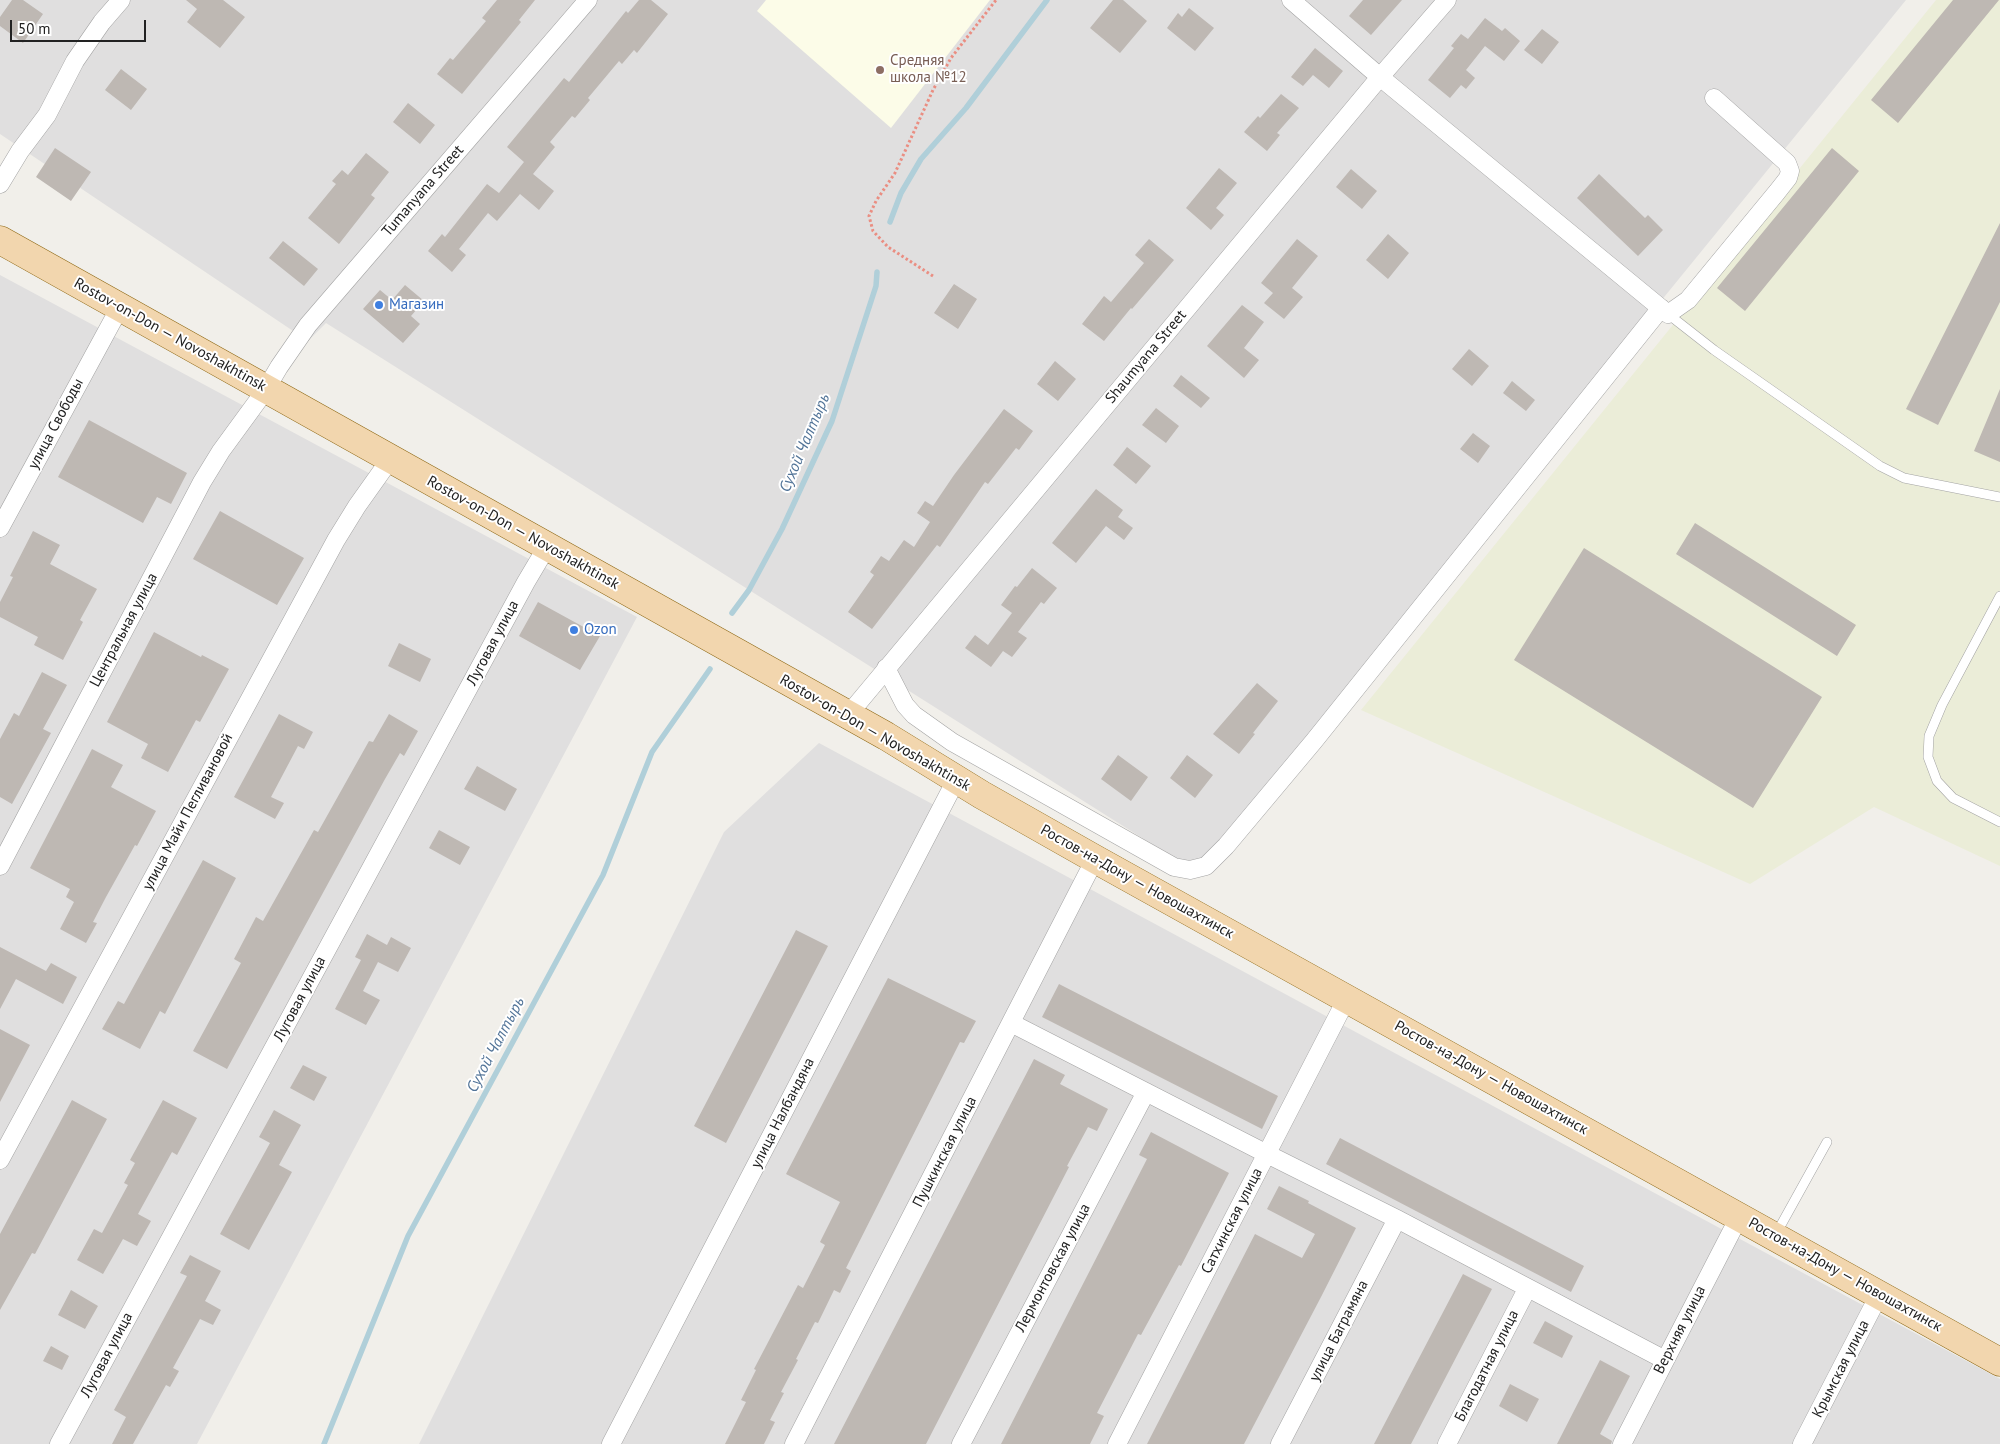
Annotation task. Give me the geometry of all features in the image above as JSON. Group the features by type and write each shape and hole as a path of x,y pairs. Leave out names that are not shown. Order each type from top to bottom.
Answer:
{"main road":[{"name":"Rostov-on-Don — Novoshakhtinsk","path":"0,240 384,468 882,745 982,795"},
{"name":"Rostov-on-Don — Novoshakhtinsk","path":"0,255 112,320 262,394 848,715 982,795"},
{"name":"Ростов-на-Дону — Новошахтинск","path":"982,795 2000,1362"}],"street":[{"path":"0,184 20,151 47,115 75,61 102,22 121,0"},
{"name":"Tumanyana Street","path":"262,394 308,325 588,0"},
{"path":"1291,0 1380,77 1664,311"},
{"name":"Shaumyana Street","path":"848,715 1380,77 1447,0"},
{"path":"886,668 905,705 914,715 952,742 1174,866 1190,870 1206,866 1226,846 1314,741 1664,311 1688,300 1788,178 1790,171 1787,163 1714,98"},
{"name":"улица Свободы","path":"0,528 112,320"},
{"name":"Центральная улица","path":"0,866 202,482 221,451 262,394"},
{"name":"улица Майи Пегливановой","path":"0,1160 336,540 384,468"},
{"name":"Луговая улица","path":"59,1444 542,555"},
{"name":"улица Налбандяна","path":"612,1444 955,782"},
{"name":"Пушкинская улица","path":"794,1444 1095,859"},
{"name":"Сатхинская улица","path":"1117,1444 1347,998"},
{"path":"1011,1023 1397,1219 1665,1360"},
{"name":"Лермонтовская улица","path":"961,1444 1146,1092"},
{"name":"Верхняя улица","path":"1622,1444 1739,1216"},
{"name":"улица Баграмяна","path":"1280,1444 1397,1219"},
{"name":"Благодатная улица","path":"1447,1444 1527,1288"},
{"name":"Крымская улица","path":"1802,1444 1880,1295"}],"lane":[{"path":"1664,311 1714,350 1880,466 1904,478 2000,498"},
{"path":"2000,596 1942,705 1929,736 1928,757 1937,780 1953,798 2000,822"},
{"path":"1774,1236 1827,1142"}],"path":[{"path":"933,276 888,247 873,231 869,216 876,201 895,173 933,90 952,58 996,0"}],"shaded area":[{"path":"0,0 1906,0 1196,872 326,323 308,341 0,134"},
{"name":"Средняя школа №12","path":"766,0 990,0 891,128 757,11"},
{"path":"1936,0 2000,0 2000,866 1874,807 1750,884 1361,710"},
{"path":"0,275 637,617 197,1444 0,1444"},
{"path":"819,743 2000,1379 2000,1444 419,1444 724,832"}],"building":[{"path":"12,0 23,0 43,14 23,43 0,26 0,17"},
{"path":"186,0 223,0 245,17 220,48 187,22 197,9"},
{"path":"497,0 535,0 519,20 521,22 462,94 437,74 450,58 453,60 486,21 482,18"},
{"path":"639,0 651,0 668,14 637,53 634,50 622,64 619,61 588,98 590,100 575,118 572,116 550,142 555,147 533,174 554,191 539,210 520,194 497,221 488,213 459,249 466,255 452,272 428,251 442,234 445,237 487,184 499,193 524,162 507,147 564,78 569,82 626,11 628,13"},
{"path":"1113,0 1123,0 1147,21 1120,53 1090,28"},
{"path":"1363,0 1402,0 1371,35 1349,16"},
{"path":"1953,0 1999,0 1898,123 1871,100"},
{"path":"1189,8 1214,28 1195,51 1167,28 1178,13 1182,17"},
{"path":"1485,18 1502,31 1505,28 1520,41 1504,61 1485,46 1466,70 1475,78 1466,89 1461,85 1450,98 1428,80 1454,48 1451,46 1461,34 1468,39"},
{"path":"1542,29 1559,42 1542,64 1524,50"},
{"path":"1315,48 1343,71 1329,88 1313,75 1303,86 1291,77"},
{"path":"121,69 147,89 131,110 105,90"},
{"path":"1281,94 1299,108 1277,133 1280,135 1267,151 1244,132 1258,116 1260,118"},
{"path":"408,103 435,125 420,144 393,122"},
{"path":"55,148 91,172 71,201 36,177"},
{"path":"1832,148 1859,171 1745,311 1717,288"},
{"path":"366,153 389,172 371,195 375,198 339,244 308,218 336,184 332,181 342,170 348,175"},
{"path":"1219,168 1237,183 1216,208 1224,215 1211,230 1186,208"},
{"path":"1351,169 1377,191 1362,209 1336,187"},
{"path":"1599,174 1645,218 1648,215 1663,230 1638,256 1577,198"},
{"path":"2000,223 2000,302 1938,425 1906,409"},
{"path":"1388,234 1409,253 1388,279 1366,260"},
{"path":"1149,239 1174,260 1104,341 1082,324 1104,296 1111,302 1144,263 1135,255"},
{"path":"1297,239 1318,256 1292,288 1303,297 1284,319 1264,303 1273,293 1261,283"},
{"path":"283,241 318,269 304,286 269,258"},
{"path":"954,284 977,299 958,329 934,313"},
{"path":"405,285 424,301 411,316 420,324 403,343 363,309 380,290 392,300"},
{"path":"1242,305 1264,322 1244,348 1259,360 1244,378 1207,346"},
{"path":"1469,349 1489,366 1472,386 1452,369"},
{"path":"1055,361 1076,379 1058,401 1037,384"},
{"path":"1181,375 1210,398 1201,408 1173,386"},
{"path":"1512,381 1535,400 1526,411 1503,393"},
{"path":"2000,389 2000,462 1974,451"},
{"path":"1156,408 1179,426 1166,443 1142,425"},
{"path":"1004,409 1033,431 1019,450 1016,448 988,484 985,482 940,547 937,545 872,629 848,612 874,575 870,572 881,556 889,561 904,540 914,547 930,522 917,513 925,501 933,506"},
{"path":"89,420 187,473 171,504 157,497 143,523 58,477"},
{"path":"1473,433 1490,446 1478,463 1460,449"},
{"path":"1127,447 1151,466 1136,484 1113,465"},
{"path":"1096,489 1123,510 1118,517 1133,528 1124,540 1106,526 1076,563 1052,543"},
{"path":"220,511 304,558 277,605 193,559"},
{"path":"1695,523 1856,625 1837,656 1676,554"},
{"path":"33,531 60,545 50,564 97,589 80,620 83,622 63,660 34,645 38,637 0,617 0,602 13,577 10,576"},
{"path":"1584,548 1822,697 1753,808 1514,660"},
{"path":"1032,568 1057,588 1044,604 1041,602 1018,632 1027,638 1012,657 1003,651 991,667 965,648 975,635 988,645 1012,613 1001,605"},
{"path":"538,602 600,636 580,670 519,636"},
{"path":"154,632 201,657 202,655 229,669 200,722 196,720 168,772 141,758 148,744 107,722"},
{"path":"399,643 431,659 420,682 388,666"},
{"path":"42,672 67,685 43,729 51,733 12,804 0,797 0,739 14,713 19,716"},
{"path":"1257,683 1278,701 1239,754 1213,734"},
{"path":"279,714 313,732 304,749 298,746 271,797 284,803 275,819 234,797"},
{"path":"389,714 418,731 404,756 400,753 385,779 227,1069 193,1051 241,963 234,959 256,917 263,921 314,830 318,832 369,741 373,742"},
{"path":"92,749 123,765 111,787 156,811 106,897 93,922 97,923 86,943 60,929 74,902 66,897 70,889 30,868"},
{"path":"1118,755 1148,777 1131,801 1101,779"},
{"path":"1187,755 1213,775 1195,798 1170,778"},
{"path":"477,766 517,789 505,811 464,789"},
{"path":"439,830 470,847 460,865 429,848"},
{"path":"203,860 236,878 165,1014 160,1011 140,1049 102,1029 118,1001 124,1004"},
{"path":"796,930 828,946 726,1143 694,1126"},
{"path":"367,934 387,945 391,937 411,948 398,972 378,962 363,991 380,1000 366,1025 335,1009 361,960 355,957"},
{"path":"0,947 46,971 51,963 77,977 63,1004 16,979 0,1009"},
{"path":"888,978 976,1021 964,1043 960,1042 846,1268 851,1271 840,1293 834,1290 818,1323 815,1322 796,1359 798,1360 781,1392 784,1393 770,1420 775,1422 764,1444 725,1444 746,1402 741,1400 756,1370 754,1369 798,1285 803,1288 825,1245 820,1242 840,1202 786,1174"},
{"path":"1059,984 1278,1096 1262,1129 1042,1017"},
{"path":"0,1029 30,1045 0,1102"},
{"path":"1034,1059 1065,1075 1060,1084 1108,1109 1097,1131 1088,1127 926,1444 834,1444"},
{"path":"303,1065 327,1077 314,1101 290,1088"},
{"path":"72,1100 107,1119 35,1254 32,1253 0,1310 0,1234"},
{"path":"163,1100 197,1118 177,1155 172,1152 138,1214 151,1221 137,1246 123,1239 103,1274 77,1260 94,1229 102,1233 128,1185 124,1183 135,1163 130,1160"},
{"path":"274,1110 301,1125 279,1165 292,1172 249,1250 220,1234 270,1143 259,1137"},
{"path":"1151,1132 1229,1173 1181,1266 1179,1265 1141,1335 1138,1334 1097,1413 1104,1416 1090,1444 1001,1444 1147,1159 1139,1155"},
{"path":"1340,1138 1584,1266 1571,1292 1326,1164"},
{"path":"1279,1186 1356,1228 1321,1297 1244,1444 1147,1444 1255,1234 1302,1258 1315,1234 1267,1209"},
{"path":"190,1255 221,1271 205,1301 221,1310 213,1325 200,1319 173,1368 179,1371 170,1387 166,1385 133,1444 112,1444 126,1417 114,1410 187,1276 180,1273"},
{"path":"1463,1274 1492,1289 1411,1444 1374,1444"},
{"path":"71,1290 98,1306 85,1329 58,1315"},
{"path":"1545,1321 1573,1336 1562,1358 1533,1343"},
{"path":"51,1346 69,1356 62,1370 43,1361"},
{"path":"1600,1360 1630,1376 1600,1434 1612,1441 1611,1444 1557,1444"},
{"path":"1510,1384 1539,1399 1527,1422 1499,1406"}],"waterway":[{"name":"Сухой Чалтырь","path":"890,222 901,193 921,159 966,108 1047,0"},
{"name":"Сухой Чалтырь","path":"732,613 749,590 782,529 832,421 876,286 877,272"},
{"name":"Сухой Чалтырь","path":"324,1444 408,1236 603,875 652,752 710,669"}],"place":[{"name":"Средняя школа №12","path":"880,70"},
{"name":"Магазин","path":"379,305"},
{"name":"Ozon","path":"574,630"}]}
